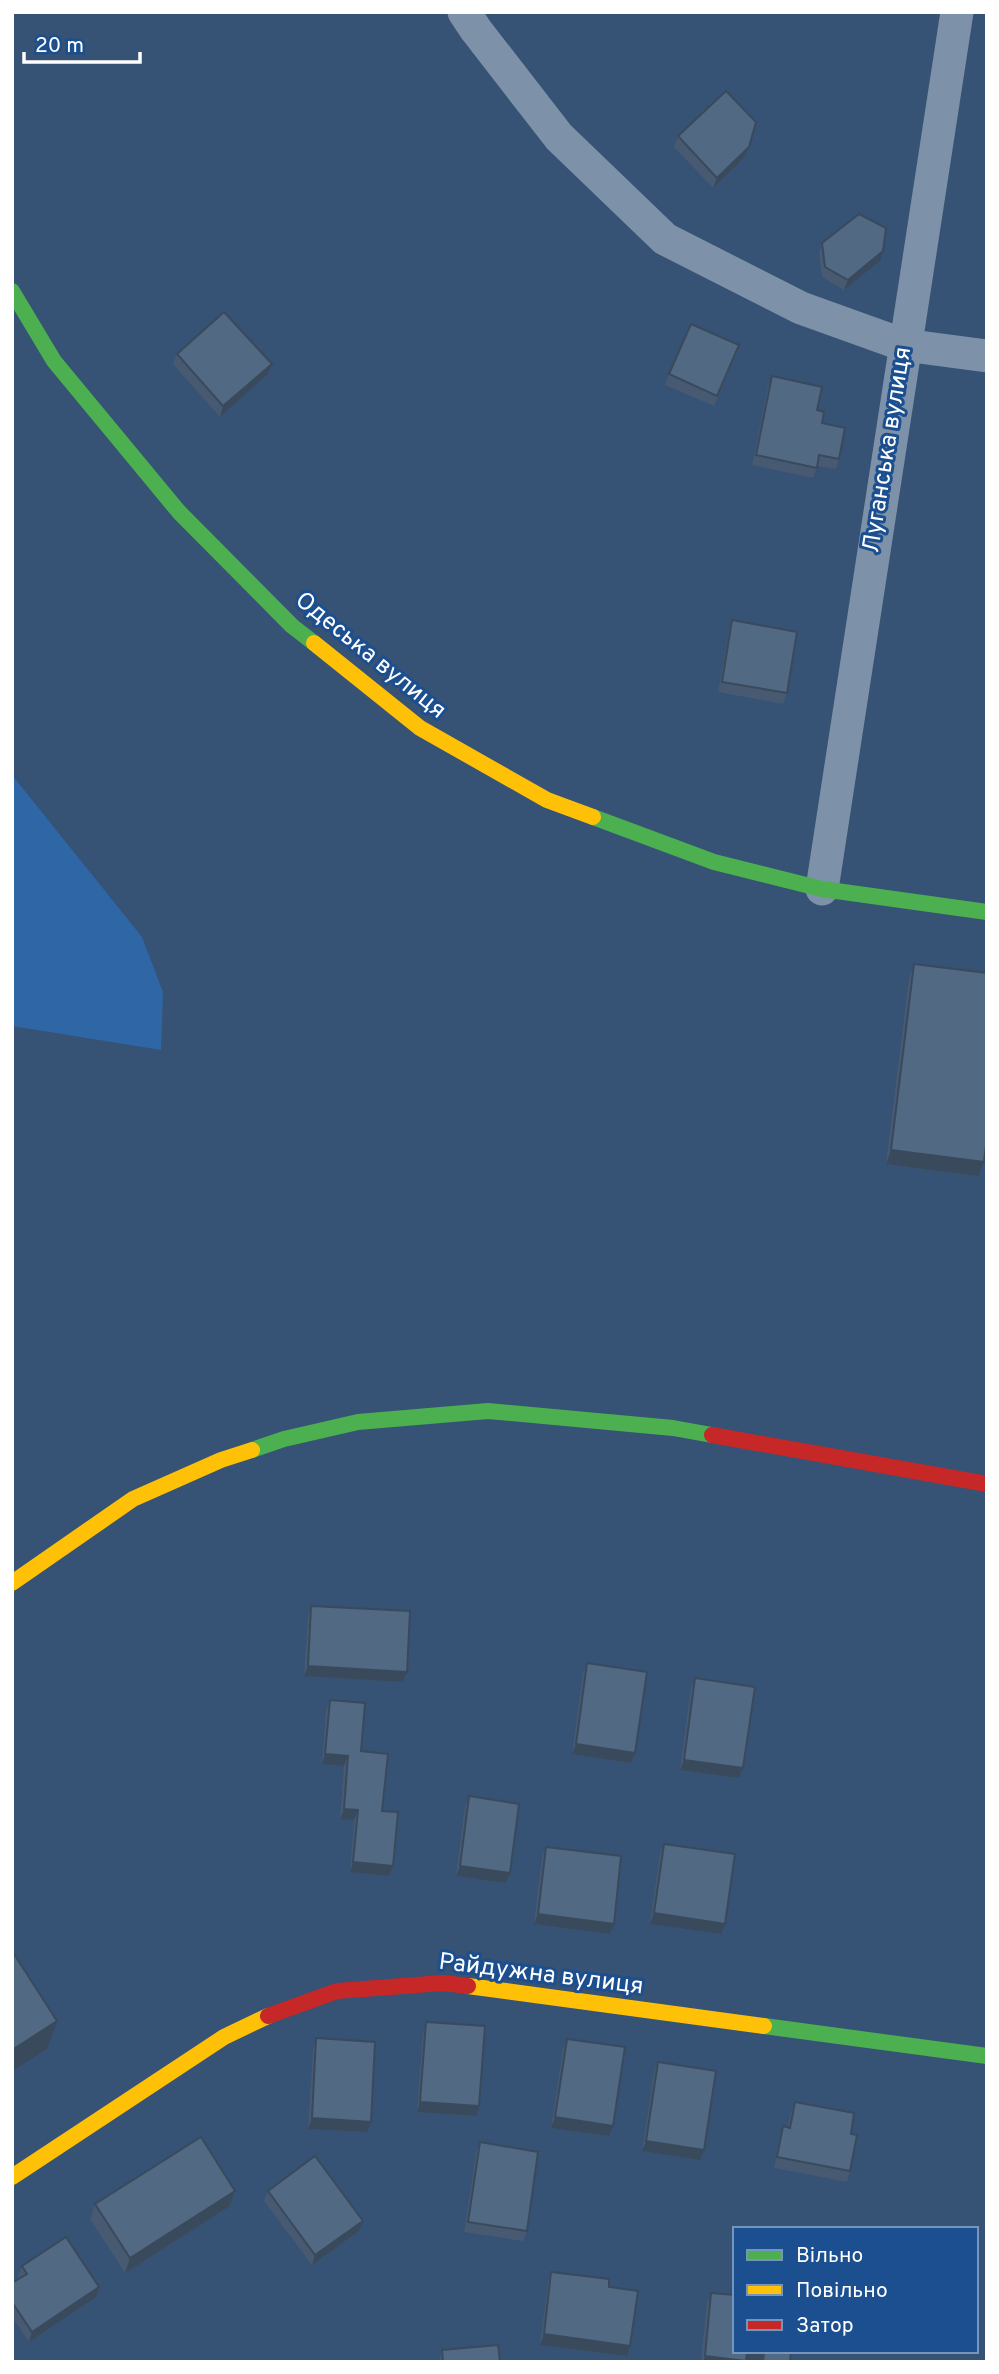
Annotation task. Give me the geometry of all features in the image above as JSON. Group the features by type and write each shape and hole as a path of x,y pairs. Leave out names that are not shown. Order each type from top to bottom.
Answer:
{"street":[{"path":"464,12 559,137 665,239 801,307 904,345 987,356"},
{"name":"Луганська вулиця","path":"822,889 957,12"},
{"name":"Одеська вулиця","path":"12,291 54,361 179,512 292,626 420,728 547,800 714,862 822,889 987,912"},
{"path":"12,1583 133,1499 221,1460 284,1439 358,1422 488,1411 673,1428 987,1484"},
{"name":"Райдужна вулиця","path":"12,2176 224,2037 281,2010 337,1991 443,1983 987,2056"}],"shaded area":[{"path":"12,775 142,937 163,992 161,1050 12,1026"}],"building":[{"path":"726,91 756,122 749,147 717,178 678,136"},
{"path":"859,214 886,228 883,251 848,280 825,267 822,243"},
{"path":"224,312 272,364 223,406 177,354"},
{"path":"691,324 739,345 717,396 669,374"},
{"path":"772,376 822,387 817,410 824,412 822,423 845,428 839,459 819,455 817,468 756,455"},
{"path":"732,620 797,632 787,693 722,682"},
{"path":"914,964 987,973 987,1137 984,1162 891,1150"},
{"path":"311,1606 410,1611 407,1672 308,1666"},
{"path":"587,1663 647,1672 635,1753 576,1744"},
{"path":"695,1678 755,1687 743,1768 684,1760"},
{"path":"330,1700 365,1703 361,1751 388,1754 382,1811 398,1812 393,1866 353,1862 358,1810 344,1809 348,1756 325,1754"},
{"path":"469,1796 519,1804 510,1873 460,1866"},
{"path":"664,1844 735,1854 725,1924 654,1913"},
{"path":"546,1847 621,1856 614,1924 538,1914"},
{"path":"14,1954 57,2021 12,2050 12,1955"},
{"path":"426,2022 485,2026 479,2106 420,2102"},
{"path":"316,2038 375,2042 371,2122 312,2118"},
{"path":"567,2039 625,2047 613,2126 555,2117"},
{"path":"658,2062 716,2071 704,2150 646,2141"},
{"path":"795,2102 854,2113 851,2134 857,2135 850,2171 777,2157 783,2126 790,2128"},
{"path":"201,2137 235,2191 130,2258 95,2204"},
{"path":"480,2142 538,2152 527,2231 468,2222"},
{"path":"315,2156 363,2221 315,2255 268,2191"},
{"path":"66,2237 99,2287 32,2332 12,2302 12,2283 27,2274 22,2266"},
{"path":"551,2272 609,2279 609,2287 638,2291 630,2346 544,2334"},
{"path":"711,2293 733,2295 733,2353 747,2353 746,2361 705,2356"},
{"path":"498,2345 500,2362 443,2362 442,2350"},
{"path":"764,2353 791,2353 790,2362 763,2362"}],"traffic: fast":[{"path":"12,291 54,361 179,512 292,626 314,643"},
{"path":"593,817 714,862 822,889 987,912"},
{"path":"252,1450 284,1439 358,1422 488,1411 673,1428 712,1435"},
{"path":"764,2026 987,2056"}],"traffic: slow":[{"path":"314,643 420,728 547,800 593,817"},
{"path":"12,1583 133,1499 221,1460 252,1450"},
{"path":"468,1986 764,2026"},
{"path":"12,2177 224,2037 268,2016"}],"traffic: jam":[{"path":"712,1435 987,1484"},
{"path":"268,2016 337,1991 443,1983 468,1986"}]}
